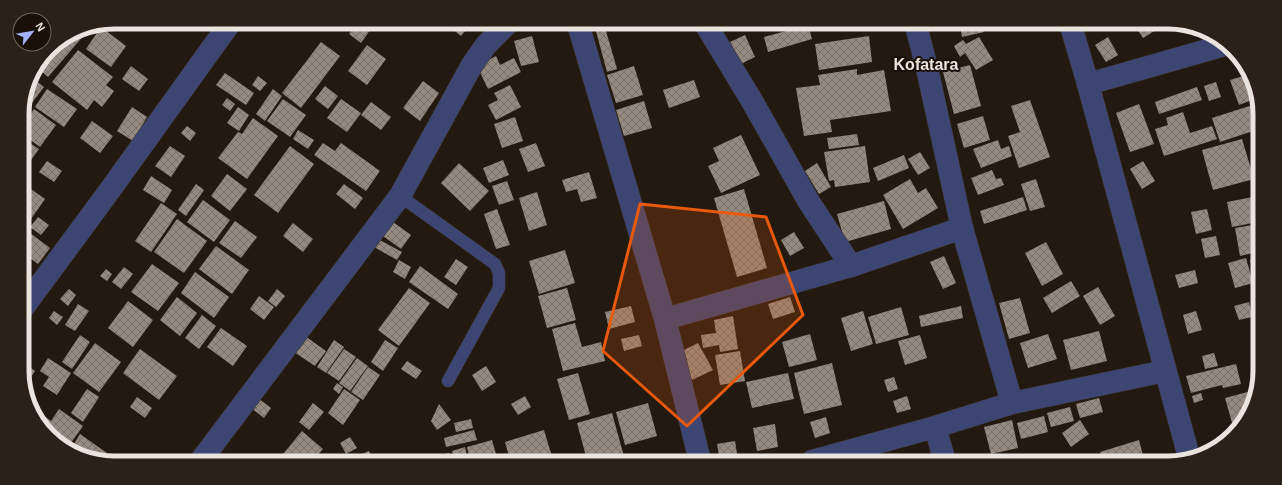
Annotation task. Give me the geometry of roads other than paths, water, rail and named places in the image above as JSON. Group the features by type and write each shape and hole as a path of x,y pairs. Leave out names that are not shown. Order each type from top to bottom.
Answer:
{"street":[{"path":"29,300 110,190 225,29"},
{"path":"204,456 400,196 472,65 486,45 502,29"},
{"path":"579,29 665,319 699,456"},
{"path":"708,29 752,101 809,202 851,266"},
{"path":"917,29 926,64 962,228 1012,403"},
{"path":"1072,29 1188,453"},
{"path":"1088,84 1219,47"},
{"path":"665,319 851,266 962,228"},
{"path":"830,456 936,427 1012,403 1165,370"},
{"path":"936,427 943,456"}],"lane":[{"path":"400,196 495,264 500,273 499,288 448,381"}],"district":[{"name":"Kofatara","path":"926,64"}]}
